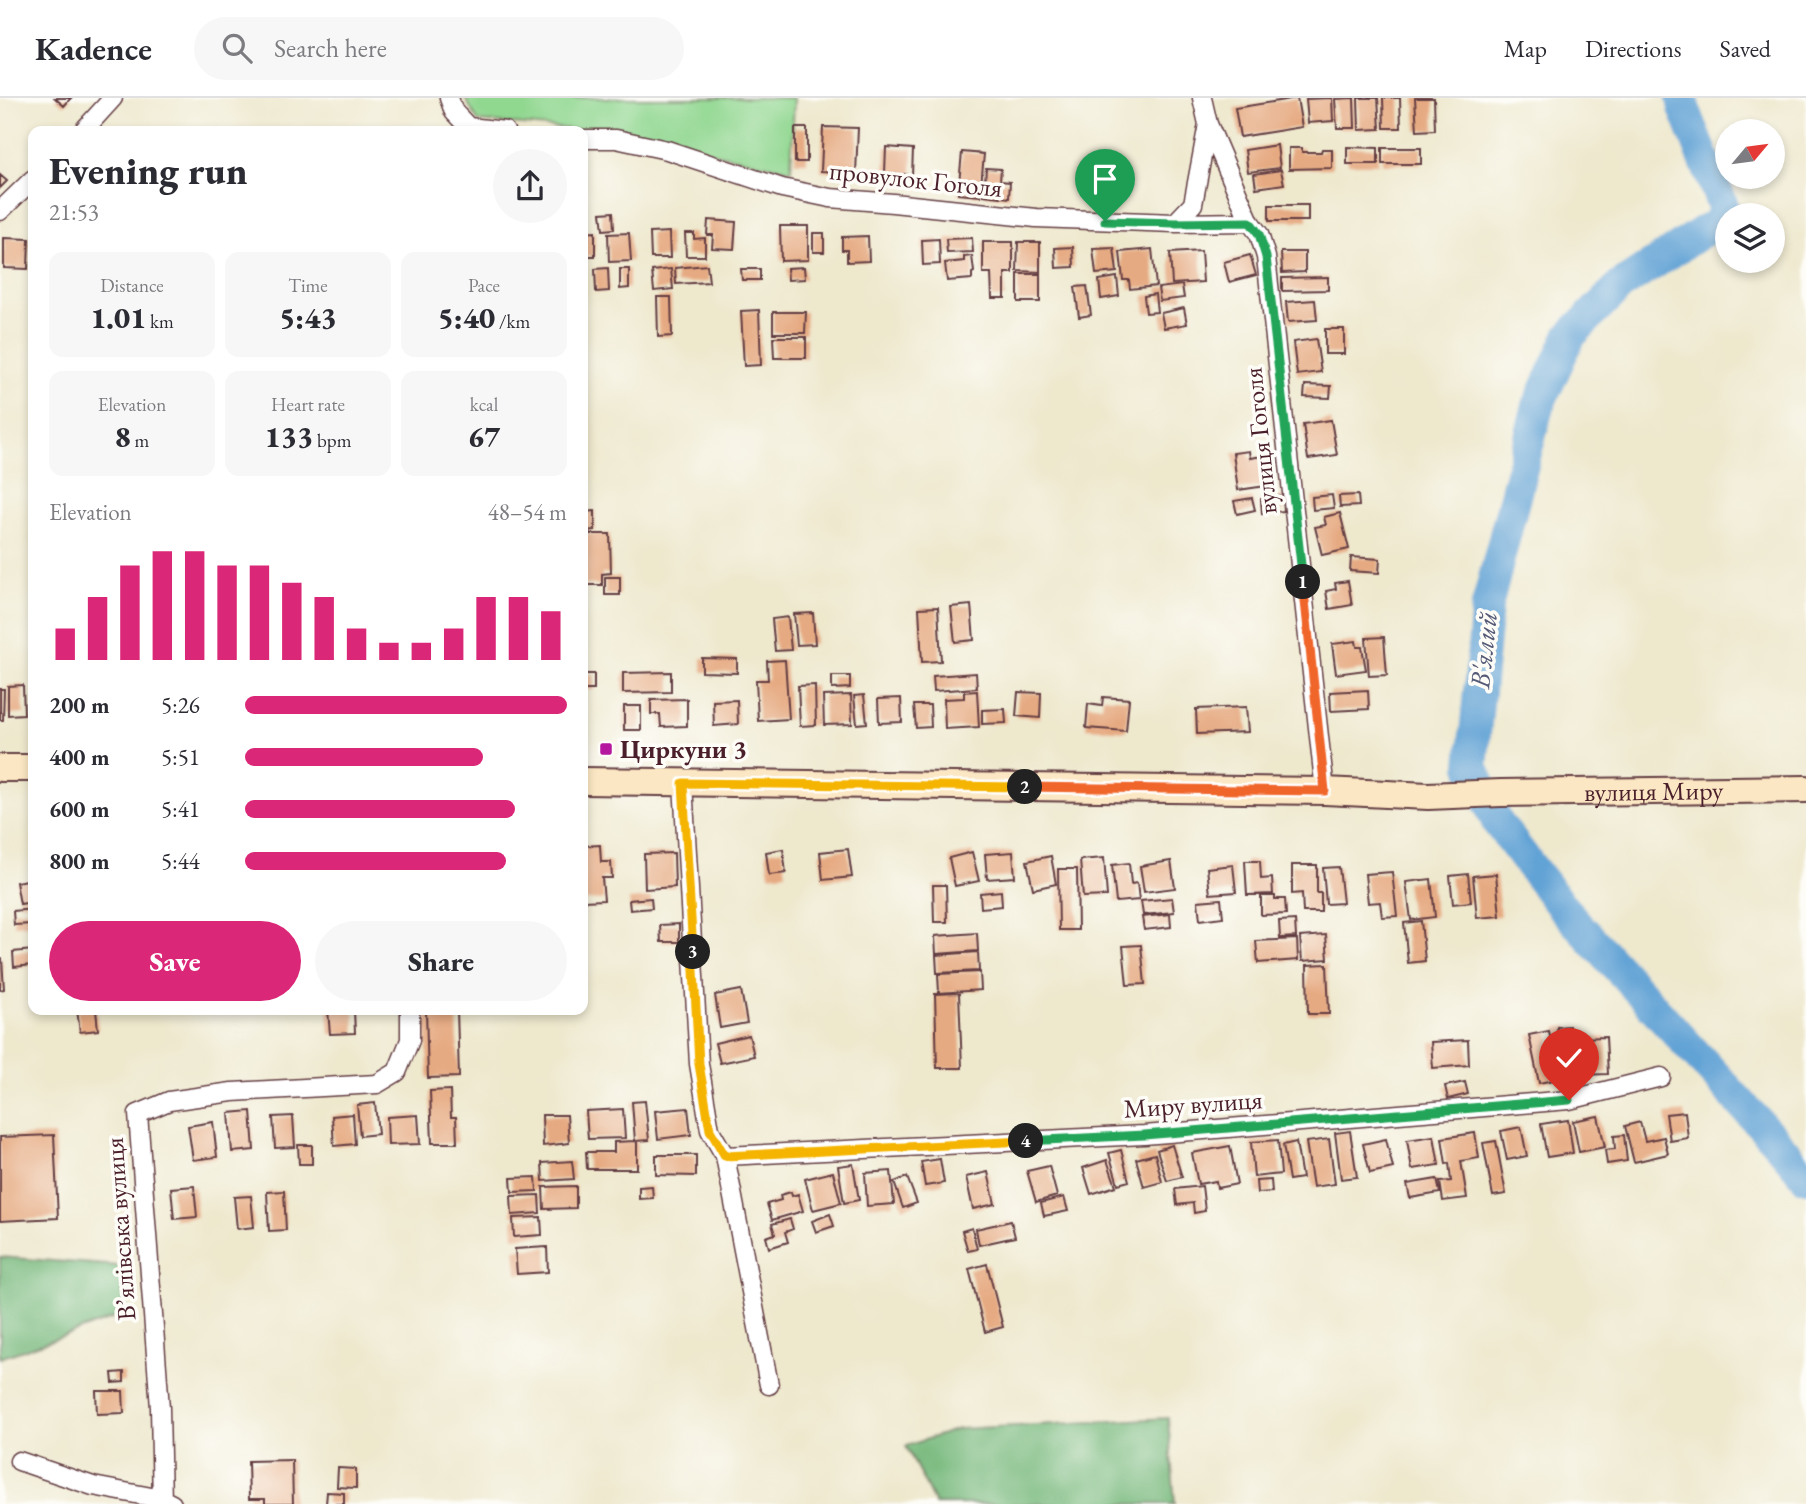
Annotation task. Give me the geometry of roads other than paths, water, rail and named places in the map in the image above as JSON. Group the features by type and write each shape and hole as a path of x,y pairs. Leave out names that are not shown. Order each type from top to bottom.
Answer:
{"street":[{"path":"88,126 113,98"},
{"path":"449,98 454,112 468,126"},
{"name":"вулиця Гоголя","path":"1202,98 1208,124 1250,222 1259,234 1266,257 1325,791"},
{"path":"1175,223 1193,204 1208,124"},
{"name":"провулок Гоголя","path":"588,139 617,139 667,150 782,187 830,198 1036,218 1175,223 1250,222"},
{"path":"0,211 28,184"},
{"path":"0,768 28,768"},
{"name":"вулиця Миру","path":"588,782 1325,791 1428,796 1806,789"},
{"path":"683,783 699,1064 710,1130 725,1156 769,1385"},
{"name":"В’ялівська вулиця","path":"165,1502 138,1114 169,1101 232,1092 377,1084 397,1072 410,1040 410,1015"},
{"name":"Миру вулиця","path":"725,1156 1144,1135 1569,1100 1661,1077"},
{"path":"19,1461 93,1486 165,1502"}],"waterway":[{"name":"В'ялий","path":"1682,98 1724,209 1718,225 1702,232 1620,286 1570,336 1538,406 1487,606 1472,766 1497,822 1562,907 1806,1177"}],"place":[{"name":"Циркуни 3","path":"606,749"}]}
